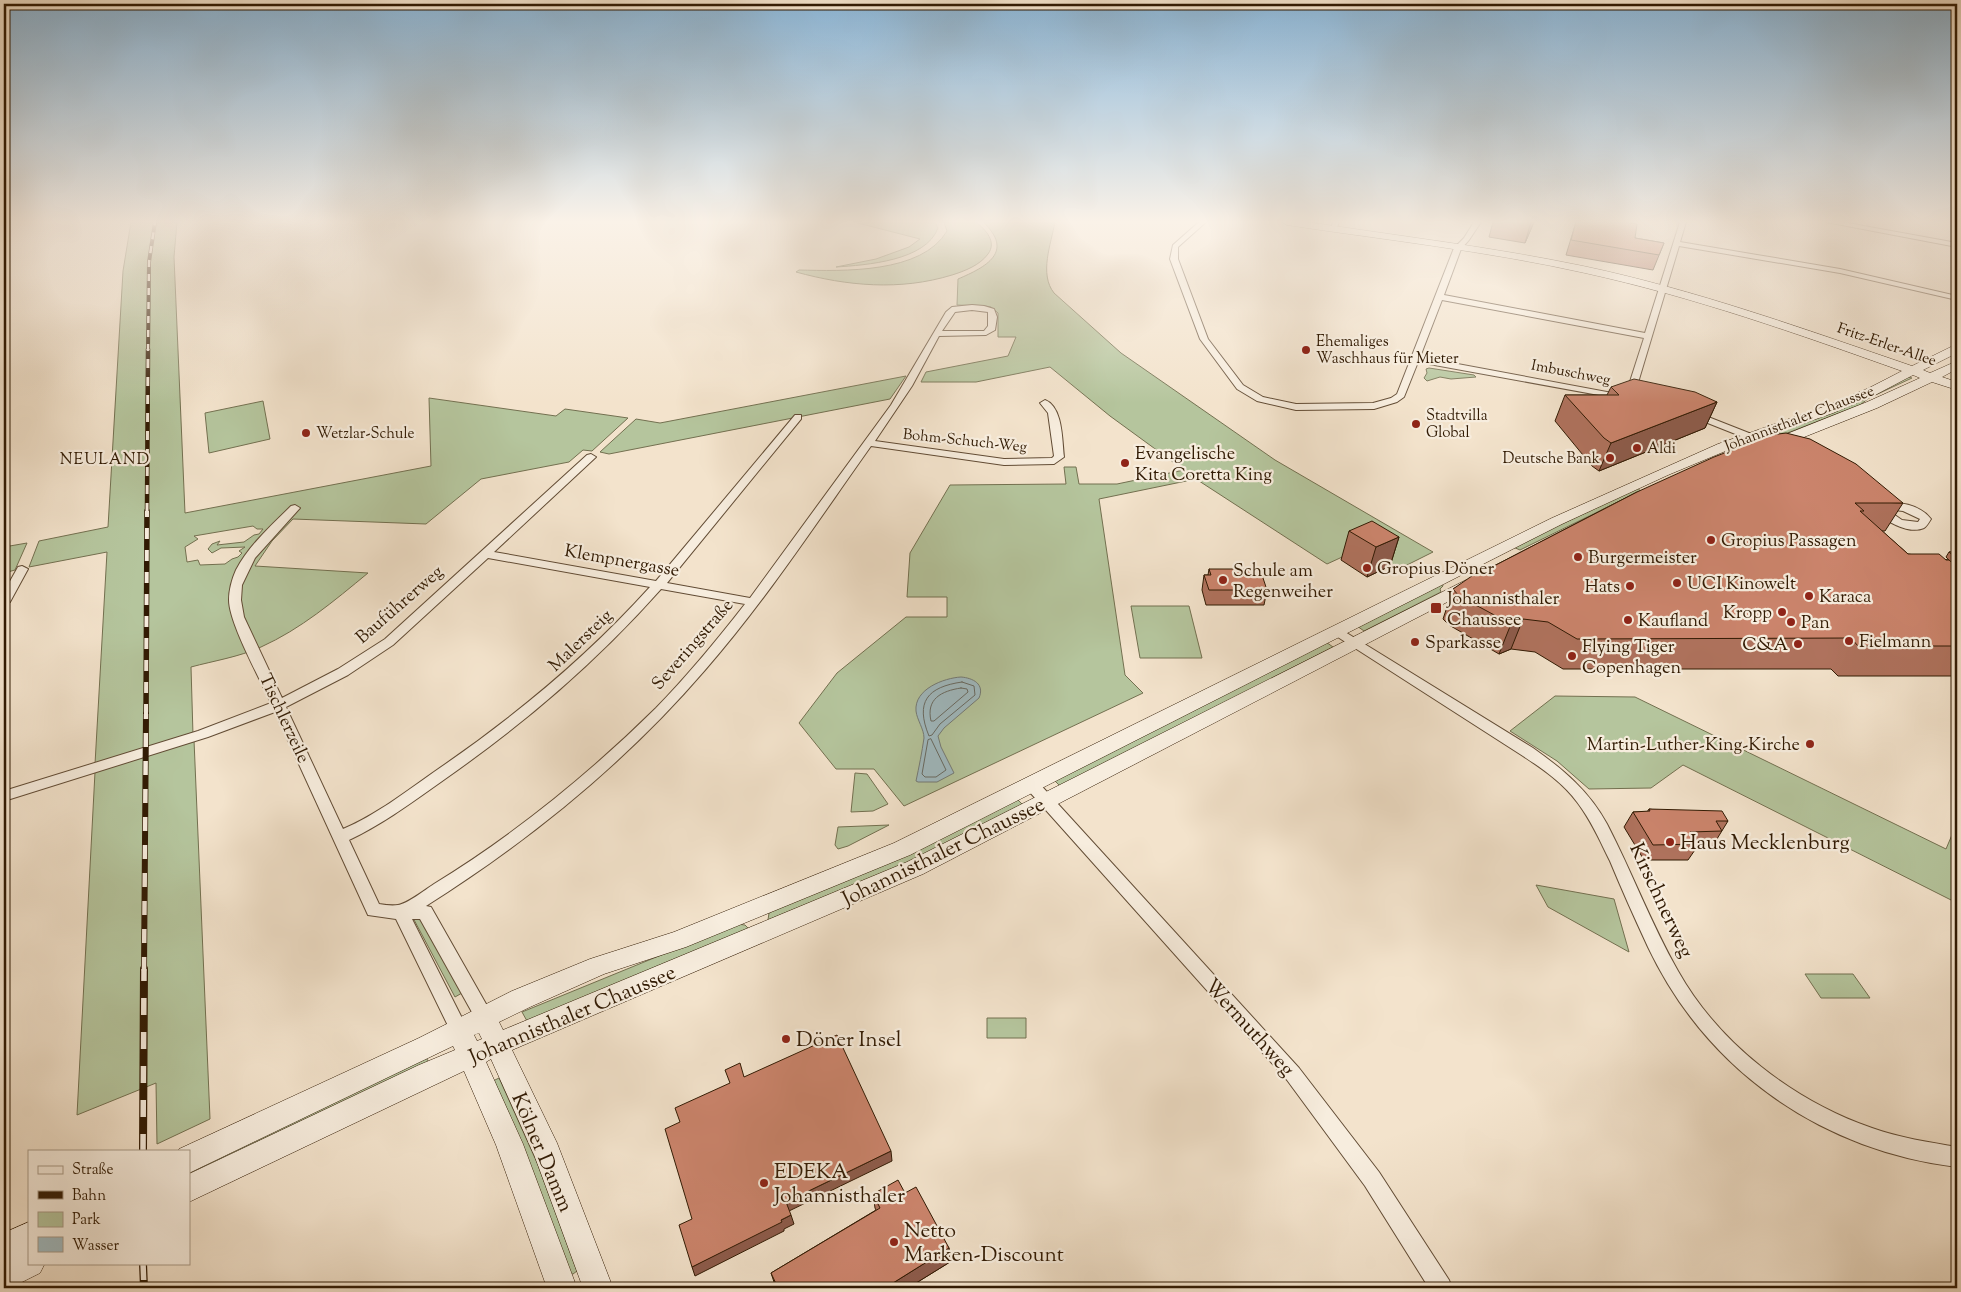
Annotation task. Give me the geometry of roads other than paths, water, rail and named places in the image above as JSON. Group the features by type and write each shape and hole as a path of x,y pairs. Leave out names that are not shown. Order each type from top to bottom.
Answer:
{"main road":[{"name":"Fritz-Erler-Allee","path":"1646,282 1664,286 1753,315 1915,369 1957,386"},
{"name":"Johannisthaler Chaussee","path":"190,1159 521,999 598,966 678,940 750,912 902,849 1556,521 1664,472 1873,391 1957,348"},
{"name":"Johannisthaler Chaussee","path":"1751,452 1776,449 1957,365"},
{"name":"Fritz-Erler-Allee","path":"1935,376 1957,380"},
{"path":"1751,437 1776,449"},
{"name":"Johannisthaler Chaussee","path":"190,1188 383,1095 471,1056 760,936 916,868 1488,575"},
{"path":"750,912 760,936"},
{"name":"Kölner Damm","path":"484,1017 547,1153 598,1288"},
{"name":"Kölner Damm","path":"459,1030 509,1144 562,1288"},
{"path":"4,1248 28,1236"},
{"path":"4,1276 28,1264"}],"street":[{"path":"1183,282 1204,339 1230,376 1245,391 1269,402 1296,407 1382,405 1401,395 1446,282"},
{"path":"1440,297 1649,336 1665,282"},
{"path":"1889,282 1957,298"},
{"name":"Severingstraße","path":"404,911 492,854 565,796 628,741 682,688 723,641 753,602 868,443 911,380 937,334 954,309 982,308 990,310 992,313 992,328 986,333 937,334"},
{"name":"Imbuschweg","path":"1416,359 1632,400 1649,336"},
{"name":"Bohm-Schuch-Weg","path":"868,443 1004,462 1054,461 1059,456 1053,415 1045,403"},
{"path":"1681,410 1722,424 1751,437"},
{"name":"Malersteig","path":"341,838 393,809 554,690 609,639 659,584 798,416"},
{"name":"Bauführerweg","path":"4,796 146,753 279,705 343,672 389,642 591,457"},
{"path":"1873,503 1906,508 1926,519 1921,525 1913,526 1894,521 1873,503"},
{"name":"Tischlerzeile","path":"295,508 248,558 235,586 234,602 238,617 374,910 388,913 404,911 425,912 484,1017"},
{"name":"Klempnergasse","path":"485,554 753,602"},
{"path":"4,602 22,569"},
{"name":"Kirschnerweg","path":"1338,632 1528,752 1555,770 1576,789 1595,816 1676,984 1714,1035 1748,1068 1799,1105 1832,1122 1863,1135 1898,1146 1957,1157"},
{"name":"Wermuthweg","path":"1032,785 1293,1074 1372,1179 1441,1288"},
{"path":"404,911 404,919 459,1030"}],"water":[{"path":"961,677 974,680 979,685 980,693 979,698 944,728 938,736 941,747 954,773 937,782 918,782 916,781 924,738 916,711 917,703 931,686 939,682"}],"railway":[{"path":"148,351 149,282"},
{"path":"147,512 148,349"},
{"path":"146,715 147,511"},
{"path":"144,971 146,714"},
{"path":"143,1150 144,969"},
{"path":"143,1264 144,1288"}],"place":[{"name":"Ehemaliges Waschhaus für Mieter","path":"1306,350"},
{"name":"Stadtvilla Global","path":"1416,424"},
{"name":"Wetzlar-Schule","path":"306,433"},
{"name":"Aldi","path":"1637,448"},
{"name":"Deutsche Bank","path":"1610,458"},
{"name":"Evangelische Kita Coretta King","path":"1125,463"},
{"name":"Gropius Passagen","path":"1711,540"},
{"name":"Burgermeister","path":"1578,557"},
{"name":"Gropius Döner","path":"1367,568"},
{"name":"Schule am Regenweiher","path":"1223,580"},
{"name":"UCI Kinowelt","path":"1677,583"},
{"name":"Hats","path":"1630,586"},
{"name":"Karaca","path":"1809,596"},
{"name":"Johannisthaler Chaussee","path":"1436,608"},
{"name":"Kropp","path":"1782,612"},
{"name":"Kaufland","path":"1628,620"},
{"name":"Pan","path":"1791,622"},
{"name":"Fielmann","path":"1849,641"},
{"name":"Sparkasse","path":"1415,642"},
{"name":"C&A","path":"1798,644"},
{"name":"Flying Tiger Copenhagen","path":"1572,656"},
{"name":"Martin-Luther-King-Kirche","path":"1810,744"},
{"name":"Haus Mecklenburg","path":"1670,842"},
{"name":"Döner Insel","path":"786,1039"},
{"name":"EDEKA Johannisthaler","path":"764,1183"},
{"name":"Netto Marken-Discount","path":"894,1242"}],"district":[{"name":"NEULAND","path":"105,458"}]}
